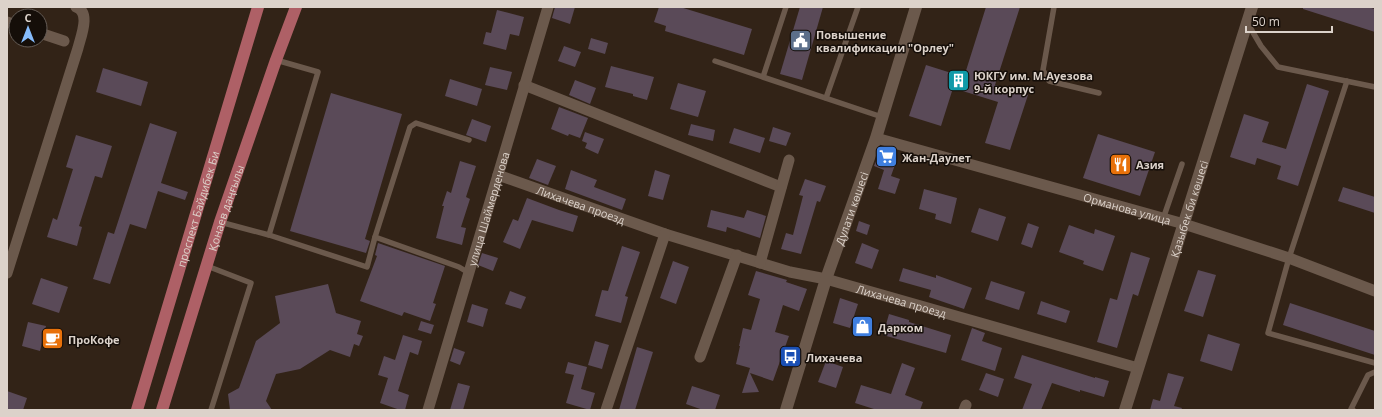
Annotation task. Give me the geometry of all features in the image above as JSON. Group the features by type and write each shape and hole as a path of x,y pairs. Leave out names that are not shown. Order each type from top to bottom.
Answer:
{"main road":[{"name":"проспект Байдибек Би","path":"137,410 258,7"},
{"name":"Қонаев даңғылы","path":"162,410 220,222 296,7"},
{"name":"Дулати көшесі","path":"786,410 826,279 876,138 916,7"},
{"name":"Қазыбек би көшесі","path":"1125,410 1252,7"}],"street":[{"path":"7,272 78,48 84,19 83,12 80,8 76,7"},
{"name":"улица Шаймерденова","path":"428,410 548,7"},
{"path":"48,36 64,41"},
{"path":"524,85 781,187"},
{"name":"Орманова улица","path":"876,138 1184,224 1289,258 1375,291"},
{"path":"760,263 789,160"},
{"name":"Лихачева проезд","path":"498,175 665,234 760,263 790,272 826,279 1138,368"},
{"path":"606,410 665,234"},
{"path":"700,357 737,256"}],"lane":[{"path":"763,77 786,7"},
{"path":"826,98 858,7"},
{"path":"1054,7 1043,70 1049,81 1099,93"},
{"path":"1247,23 1261,46 1278,67 1375,87"},
{"path":"269,235 318,72 276,60"},
{"path":"715,61 882,117"},
{"path":"1346,81 1289,258 1268,333 1375,363"},
{"path":"220,222 269,235 367,267 405,137 410,127 416,123 469,140"},
{"path":"1162,219 1182,164"},
{"path":"375,237 459,267 468,273"},
{"path":"207,266 252,283 211,410"},
{"path":"1353,410 1351,409 1368,375 1375,372"}],"building":[{"path":"555,7 575,7 570,24 552,18"},
{"path":"659,7 680,7 752,29 744,55 665,31 666,26 654,22"},
{"name":"Повышение квалификации \"Орлеу\"","path":"800,7 823,7 802,80 780,74"},
{"name":"ЮКГУ им. М.Ауезова 9-й корпус","path":"986,7 1020,7 995,85 1028,95 1010,150 985,143 998,102 953,88 941,126 909,116 926,65 964,77"},
{"path":"1303,7 1368,7 1375,9 1375,32 1303,9"},
{"path":"497,10 524,17 519,36 510,34 506,50 483,44 486,32 491,33"},
{"path":"591,38 608,43 605,54 588,49"},
{"path":"564,46 581,52 575,67 558,61"},
{"path":"611,66 654,77 647,100 633,96 633,94 605,87"},
{"path":"490,67 512,72 507,90 485,85"},
{"path":"103,68 148,82 141,106 96,92"},
{"path":"450,79 482,89 477,106 445,96"},
{"path":"575,80 596,88 590,104 569,95"},
{"path":"678,83 706,91 698,117 670,109"},
{"path":"1307,84 1329,91 1298,186 1277,179 1281,166 1257,158 1255,165 1230,157 1244,114 1269,122 1262,142 1286,149"},
{"path":"331,93 402,114 365,239 370,241 366,253 290,231"},
{"path":"559,107 588,118 580,138 569,134 568,136 551,129"},
{"path":"472,119 491,126 486,142 466,135"},
{"path":"150,123 177,132 161,183 188,192 185,200 158,191 146,229 130,224 110,284 93,279 108,232 114,234"},
{"path":"691,124 715,130 713,141 688,135"},
{"path":"773,127 791,133 786,146 769,141"},
{"path":"734,128 765,138 760,153 729,143"},
{"path":"585,132 604,139 598,154 585,148 587,143 582,141"},
{"path":"1098,134 1155,152 1140,196 1083,178"},
{"path":"76,135 112,146 102,178 95,176 79,226 82,227 77,246 47,237 53,218 57,220 73,169 66,167"},
{"path":"878,156 896,162 891,176 900,179 895,194 878,189 884,170 874,166"},
{"path":"537,159 556,166 548,185 529,178"},
{"path":"460,161 476,166 466,197 470,199 461,227 466,228 462,245 436,238 444,206 442,206 447,191 451,193"},
{"path":"571,170 597,180 594,187 626,199 622,210 565,189"},
{"path":"655,170 670,175 663,200 648,196"},
{"path":"805,179 826,186 820,202 817,201 801,254 781,249 786,233 793,235 803,196 799,195"},
{"path":"1343,187 1375,197 1375,213 1338,201"},
{"path":"924,189 957,198 951,224 935,219 936,214 919,209"},
{"path":"527,198 578,216 573,232 532,220 520,249 503,242 513,219 518,221"},
{"path":"979,208 1006,217 998,241 971,232"},
{"path":"711,210 744,218 747,210 766,216 760,238 727,227 726,232 707,227"},
{"path":"859,221 870,225 867,235 856,231"},
{"path":"1028,223 1039,227 1032,248 1021,244"},
{"path":"1069,225 1094,234 1095,229 1115,236 1103,271 1083,264 1084,261 1059,252"},
{"path":"378,243 445,266 433,303 436,304 430,321 404,312 402,316 360,301 377,256 375,255"},
{"path":"862,243 879,250 872,269 855,263"},
{"path":"622,246 640,252 625,296 628,297 621,323 595,316 602,290 608,291"},
{"path":"1131,252 1150,258 1138,296 1133,294 1117,348 1097,342 1110,298 1117,300"},
{"path":"482,253 498,258 493,271 478,265"},
{"path":"673,261 689,267 676,304 660,298"},
{"path":"903,268 936,278 936,275 972,288 964,309 929,297 931,290 899,281"},
{"path":"1198,270 1216,275 1203,317 1184,311"},
{"path":"756,271 787,280 786,282 807,289 799,311 783,305 775,332 789,336 773,381 750,373 759,392 742,393 750,368 736,364 743,328 751,330 760,299 748,295"},
{"path":"41,278 68,287 59,313 32,304"},
{"path":"991,281 1025,292 1019,310 985,299"},
{"path":"328,284 336,313 361,321 357,334 363,336 359,346 354,344 350,357 330,350 300,369 276,374 266,401 272,410 230,410 228,394 239,388 256,341 280,323 275,296"},
{"path":"510,291 526,297 521,309 505,304"},
{"path":"840,298 858,304 850,328 833,323"},
{"path":"1041,301 1070,311 1066,323 1037,314"},
{"path":"1290,303 1375,331 1375,355 1283,325"},
{"path":"472,304 488,309 483,327 467,322"},
{"path":"889,314 951,335 946,353 883,335"},
{"path":"421,321 434,325 431,334 418,330"},
{"path":"28,322 46,326 40,351 22,346"},
{"path":"972,328 985,333 982,341 1002,348 995,371 961,360"},
{"path":"1208,334 1240,344 1232,371 1200,361"},
{"path":"403,335 422,341 418,355 410,352 398,391 409,395 405,410 400,410 380,403 388,378 378,375 384,356 395,360"},
{"path":"595,341 609,345 602,369 588,365"},
{"path":"637,347 653,352 635,410 619,410"},
{"path":"454,348 465,352 460,365 450,361"},
{"path":"1022,355 1109,381 1104,397 1080,390 1080,392 1052,383 1041,410 1022,410 1032,384 1014,378"},
{"path":"826,361 843,367 836,388 818,382"},
{"path":"568,362 587,367 581,389 595,393 590,410 566,403 574,375 565,373"},
{"path":"902,363 915,368 905,395 923,402 920,410 877,410 855,403 861,385 891,394"},
{"path":"986,373 1004,379 998,397 979,390"},
{"path":"1168,373 1184,377 1174,406 1182,408 1181,410 1150,410 1153,399 1160,401"},
{"path":"458,383 470,386 463,410 450,410"},
{"path":"692,386 720,395 715,410 703,410 686,404"},
{"path":"7,391 27,398 23,410 7,410"}],"place":[{"name":"Повышение квалификации \"Орлеу\"","path":"801,40"},
{"name":"ЮКГУ им. М.Ауезова 9-й корпус","path":"958,81"},
{"name":"Жан-Даулет","path":"887,157"},
{"name":"Азия","path":"1120,164"},
{"name":"Дарком","path":"862,327"},
{"name":"ПроКофе","path":"52,339"},
{"name":"Лихачева","path":"791,357"}]}
